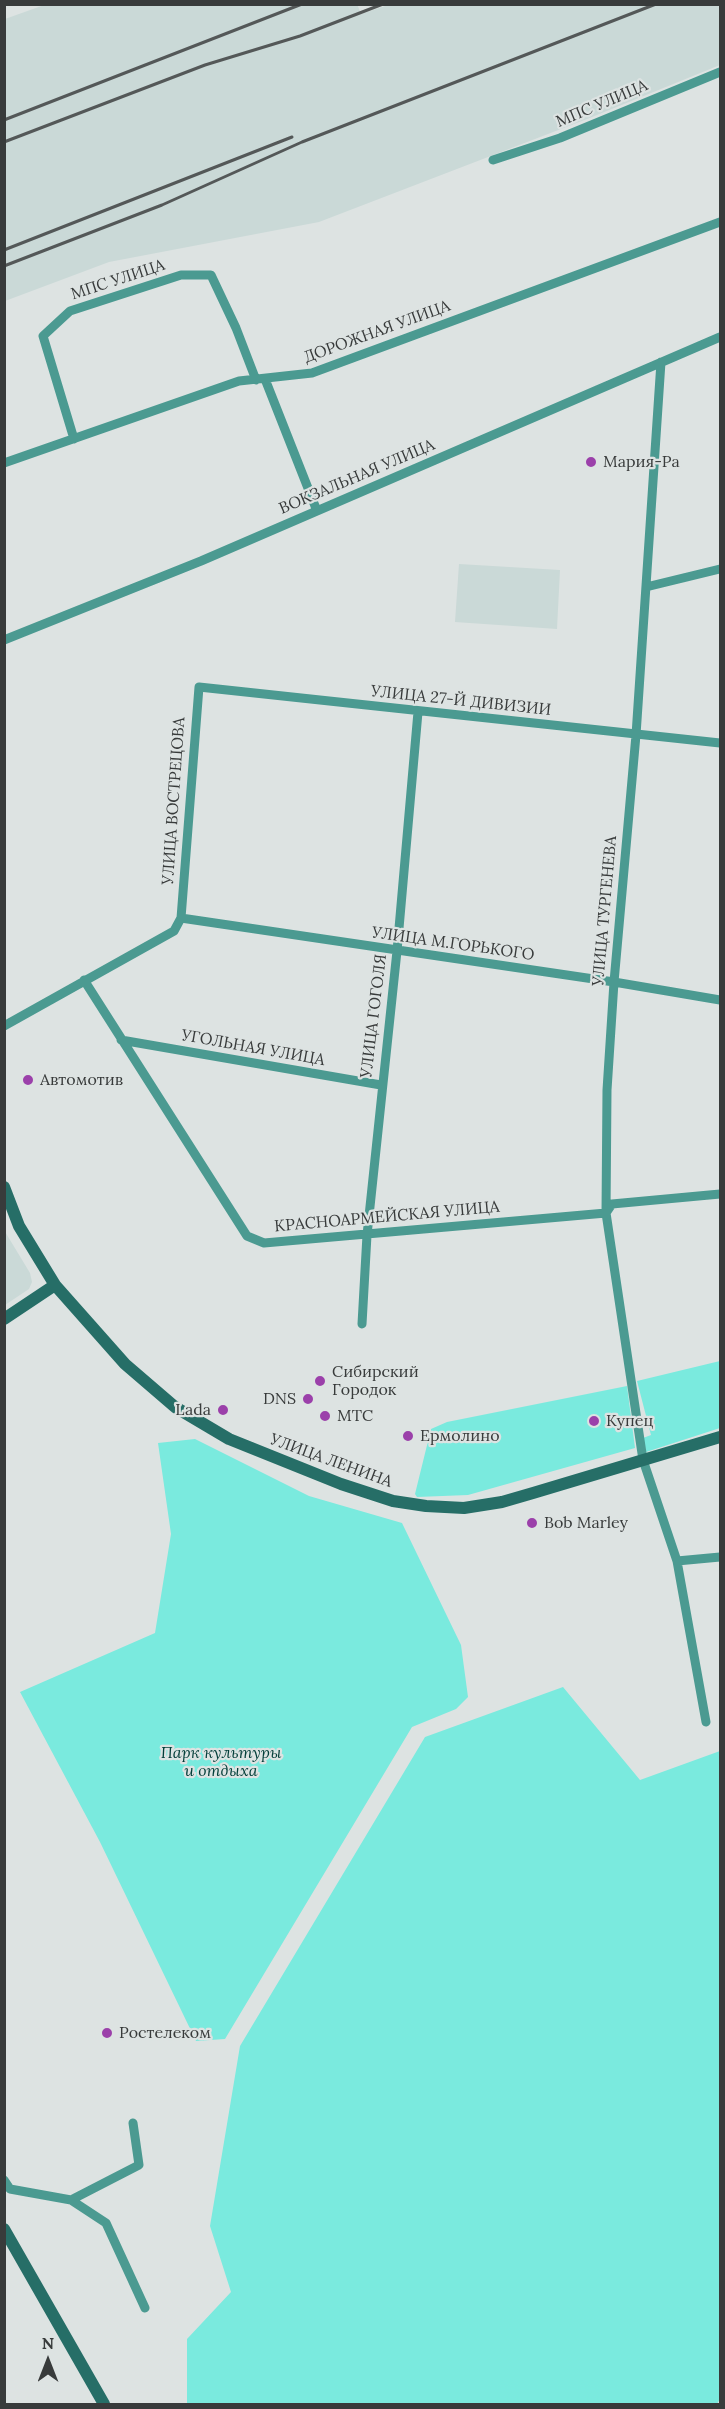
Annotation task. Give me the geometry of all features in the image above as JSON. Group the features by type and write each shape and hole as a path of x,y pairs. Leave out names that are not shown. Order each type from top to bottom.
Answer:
{"main road":[{"name":"УЛИЦА ЛЕНИНА","path":"4,1187 19,1226 54,1285 125,1364 175,1407 246,1447 316,1475 393,1501 464,1508 502,1502 720,1437"},
{"path":"4,1319 54,1285"},
{"path":"4,2229 104,2404"}],"street":[{"name":"МПС УЛИЦА","path":"493,160 560,138 720,72"},
{"name":"ДОРОЖНАЯ УЛИЦА","path":"4,463 238,381 312,373 720,222"},
{"name":"МПС УЛИЦА","path":"74,439 43,336 70,311 181,275 211,275 260,379"},
{"name":"ВОКЗАЛЬНАЯ УЛИЦА","path":"4,640 201,561 720,337"},
{"name":"УЛИЦА ТУРГЕНЕВА","path":"661,362 636,735 614,982 607,1090 606,1213 643,1460 677,1561 706,1722"},
{"path":"260,379 317,511"},
{"path":"646,586 720,569"},
{"name":"УЛИЦА 27-Й ДИВИЗИИ","path":"198,687 720,743"},
{"name":"УЛИЦА ВОСТРЕЦОВА","path":"182,918 198,687"},
{"name":"УЛИЦА ГОГОЛЯ","path":"362,1324 367,1235 381,1085 398,951 418,712"},
{"path":"4,1026 174,931 182,918"},
{"name":"УЛИЦА М.ГОРЬКОГО","path":"182,918 614,982 720,1000"},
{"name":"КРАСНОАРМЕЙСКАЯ УЛИЦА","path":"84,980 247,1236 264,1243 606,1213 612,1204 720,1194"},
{"name":"УГОЛЬНАЯ УЛИЦА","path":"121,1040 381,1085"},
{"path":"677,1561 720,1557"},
{"path":"71,2200 139,2165 133,2123"},
{"path":"4,2180 10,2189 71,2200 106,2223 145,2308"}],"shaded area":[{"path":"47,4 357,4 361,14 391,4 720,5 720,65 319,222 109,262 5,301 5,19"},
{"path":"459,564 560,570 557,629 455,622"},
{"path":"4,1230 30,1273 32,1282 29,1289 5,1305"}],"green space":[{"path":"720,1361 720,1428 646,1452 643,1438 651,1435 637,1381"},
{"path":"627,1386 635,1448 468,1495 417,1497 415,1494 431,1429 447,1422"},
{"name":"Парк культуры и отдыха","path":"195,1439 309,1496 402,1523 461,1645 468,1697 456,1709 412,1727 225,2039 196,2041 100,1842 20,1692 155,1633 171,1534 158,1443"},
{"path":"563,1687 640,1780 720,1751 720,2399 717,2404 187,2404 187,2339 231,2292 210,2226 240,2046 425,1737"}],"railway":[{"path":"4,120 302,4"},
{"path":"4,142 205,65 300,36 383,4"},
{"path":"4,266 162,205 302,142 656,4"},
{"path":"4,250 292,137"}],"place":[{"name":"Мария-Ра","path":"591,462"},
{"name":"Автомотив","path":"28,1080"},
{"name":"Сибирский Городок","path":"320,1381"},
{"name":"DNS","path":"308,1399"},
{"name":"Lada","path":"223,1410"},
{"name":"МТС","path":"325,1416"},
{"name":"Купец","path":"594,1421"},
{"name":"Ермолино","path":"408,1436"},
{"name":"Bob Marley","path":"532,1523"},
{"name":"Ростелеком","path":"107,2033"}]}
